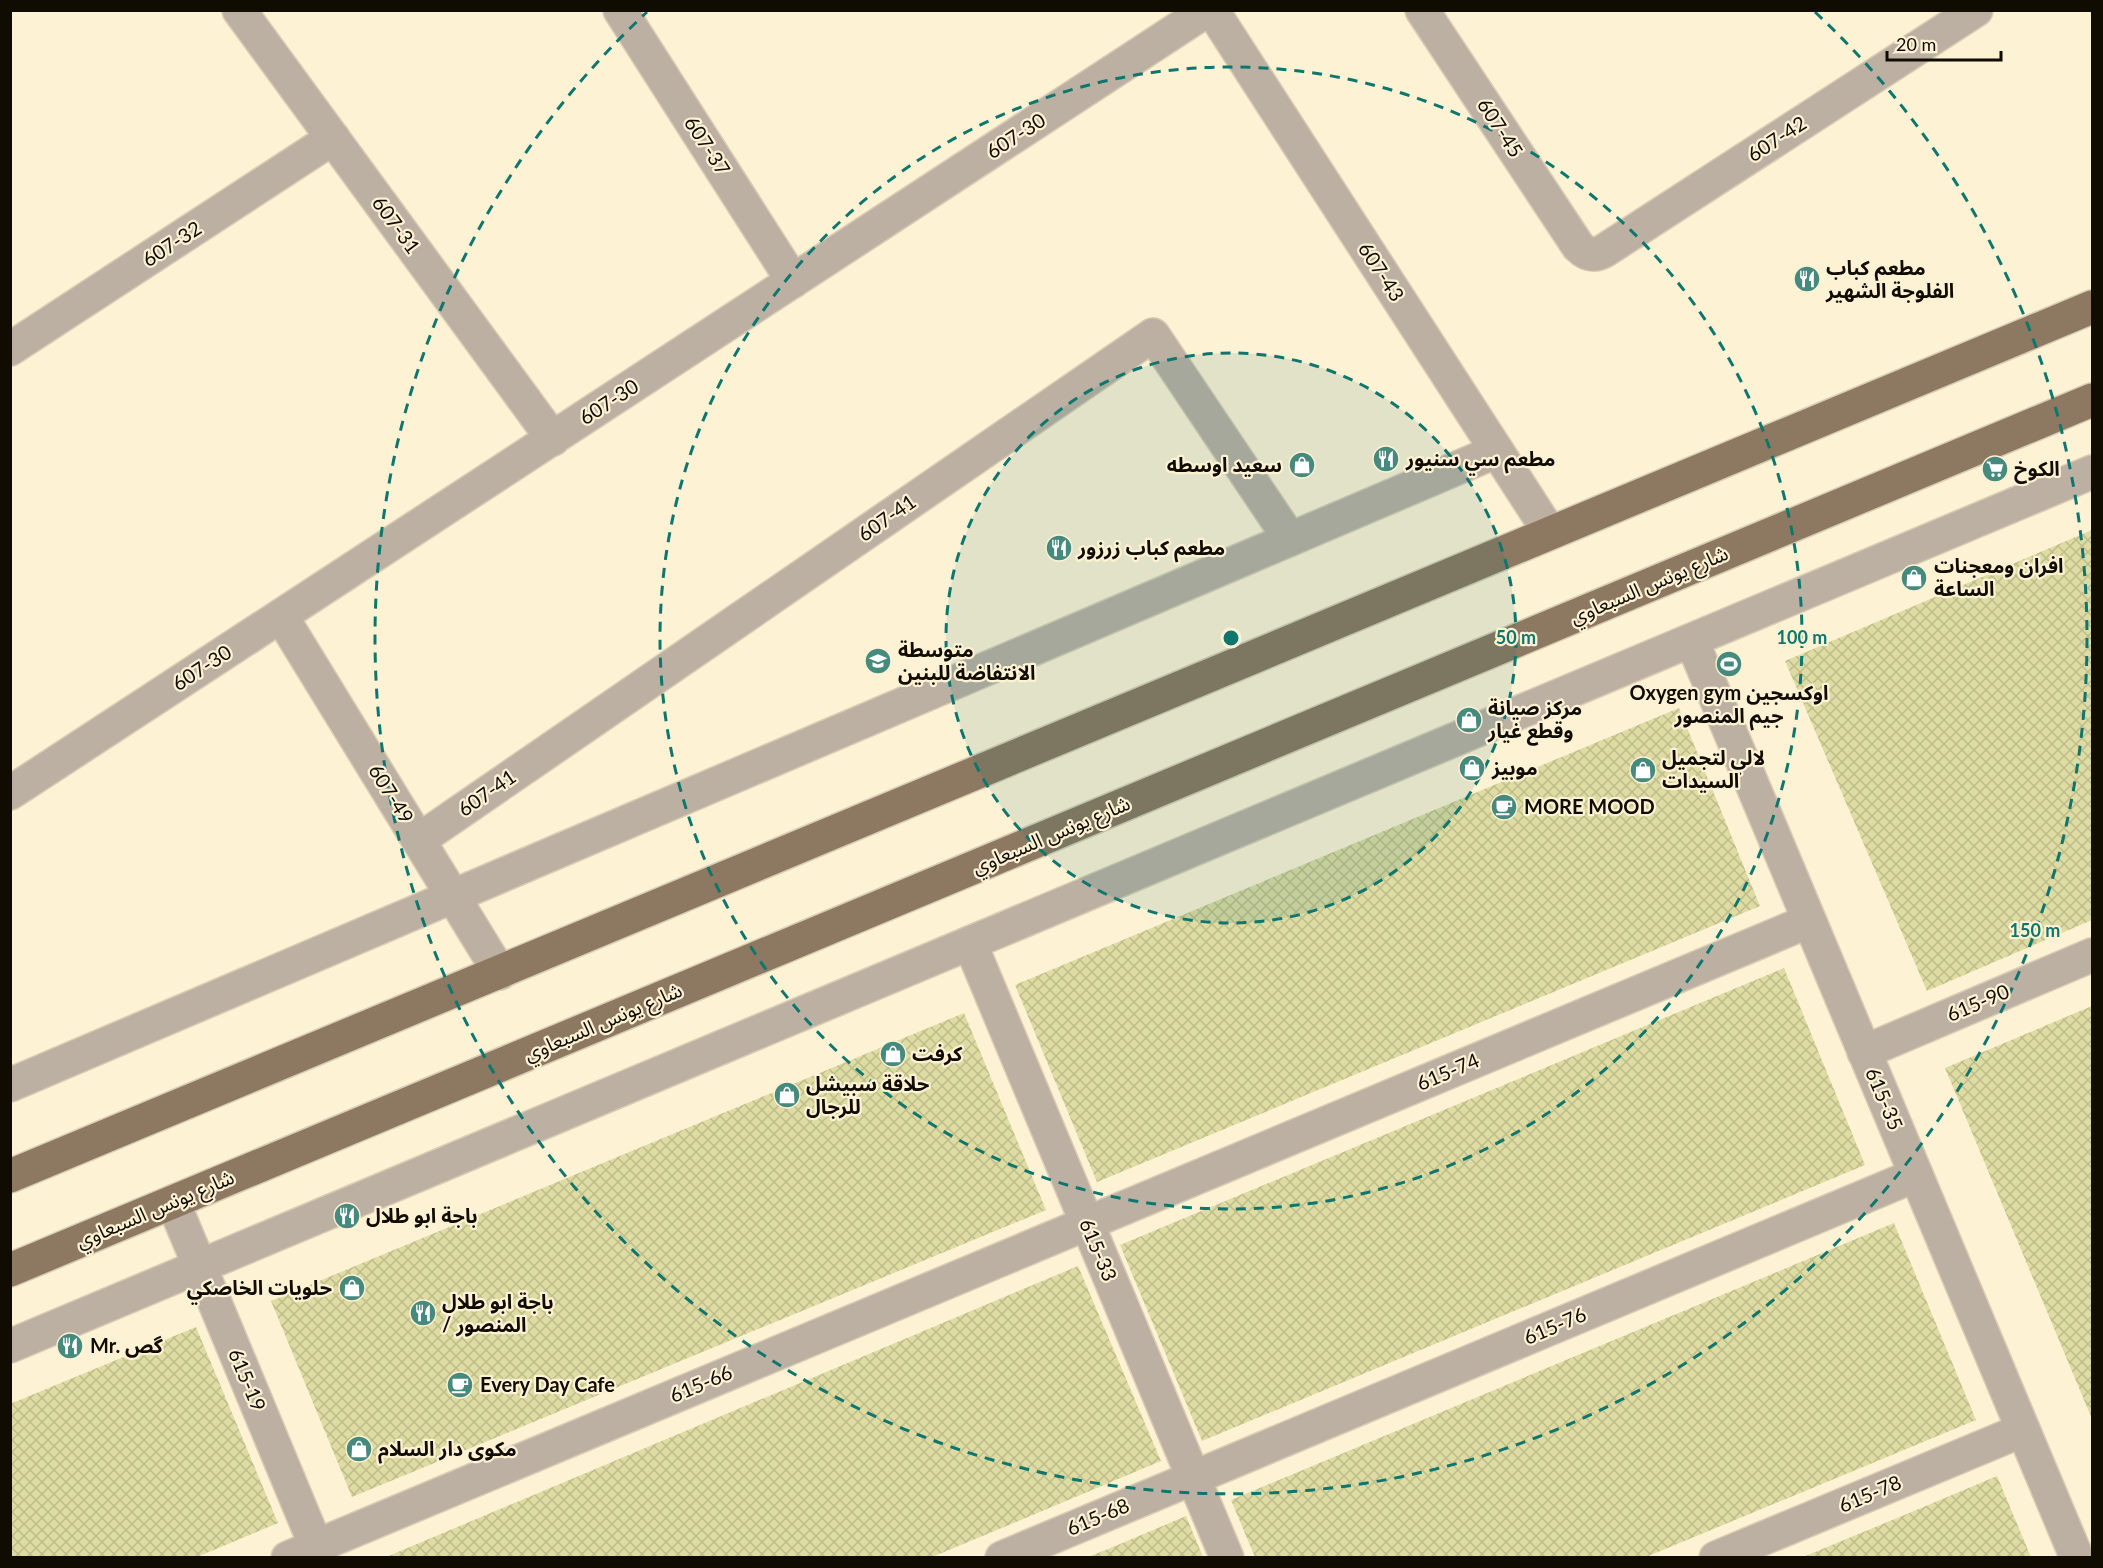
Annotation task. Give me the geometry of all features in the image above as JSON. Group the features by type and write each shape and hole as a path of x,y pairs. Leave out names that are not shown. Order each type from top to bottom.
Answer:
{"main road":[{"path":"10,1176 2092,307"},
{"name":"شارع يونس السبعاوي","path":"10,1269 2092,400"}],"street":[{"name":"607-31","path":"239,10 552,439"},
{"name":"607-37","path":"620,10 793,281"},
{"name":"607-30","path":"10,793 1207,10"},
{"name":"607-43","path":"1212,10 1550,533"},
{"name":"607-45","path":"1422,10 1578,246"},
{"name":"607-42","path":"1578,246 1590,255 1599,255 1976,10"},
{"name":"607-32","path":"10,349 333,138"},
{"name":"607-41","path":"419,840 1153,335 1290,539"},
{"path":"10,1085 1497,451"},
{"path":"10,1346 2092,472"},
{"name":"607-49","path":"281,616 500,972"},
{"name":"615-35","path":"1692,641 2077,1557"},
{"name":"615-74","path":"1087,1223 1809,921"},
{"name":"615-33","path":"970,943 1227,1557"},
{"name":"615-90","path":"1864,1052 2092,955"},
{"name":"615-76","path":"1194,1477 1916,1175"},
{"name":"615-19","path":"172,1202 200,1267 308,1553"},
{"name":"615-66","path":"308,1553 1087,1223"},
{"name":"615-78","path":"1716,1557 2023,1430"},
{"name":"615-68","path":"1002,1557 1194,1477"}],"building":[{"path":"2092,530 2092,920 1927,991 1785,661"},
{"path":"1679,708 1760,906 1097,1182 1015,985"},
{"path":"1784,968 1865,1165 1202,1441 1120,1245"},
{"path":"2092,1006 2092,1419 1945,1068"},
{"path":"964,1013 1046,1210 352,1497 271,1301"},
{"path":"1894,1223 1976,1420 1646,1557 1255,1557 1231,1500"},
{"path":"1078,1266 1161,1461 932,1557 386,1557"},
{"path":"196,1327 278,1523 197,1557 10,1557 10,1404"},
{"path":"1997,1476 2031,1557 1803,1557 1914,1511"},
{"path":"1186,1516 1203,1557 1088,1557 1113,1547"}],"place":[{"name":"مطعم كباب الفلوجة الشهير","path":"1807,279"},
{"name":"مطعم سي سنيور","path":"1386,459"},
{"name":"سعيد اوسطه","path":"1302,465"},
{"name":"الكوخ","path":"1995,469"},
{"name":"مطعم كباب زرزور","path":"1059,548"},
{"name":"افران ومعجنات الساعة","path":"1914,578"},
{"name":"متوسطة الانتفاضة للبنين","path":"878,661"},
{"name":"Oxygen gym اوكسجين جيم المنصور","path":"1729,664"},
{"name":"مركز صيانة وقطع غيار","path":"1469,720"},
{"name":"موبيز","path":"1472,768"},
{"name":"لالي لتجميل السيدات","path":"1643,770"},
{"name":"MORE MOOD","path":"1504,807"},
{"name":"كرفت","path":"893,1054"},
{"name":"حلاقة سبيشل للرجال","path":"787,1095"},
{"name":"باجة ابو طلال","path":"347,1216"},
{"name":"حلويات الخاصكي","path":"352,1288"},
{"name":"باجة ابو طلال / المنصور","path":"423,1313"},
{"name":"Mr. گص","path":"70,1346"},
{"name":"Every Day Cafe","path":"460,1385"},
{"name":"مكوى دار السلام","path":"359,1449"}]}
